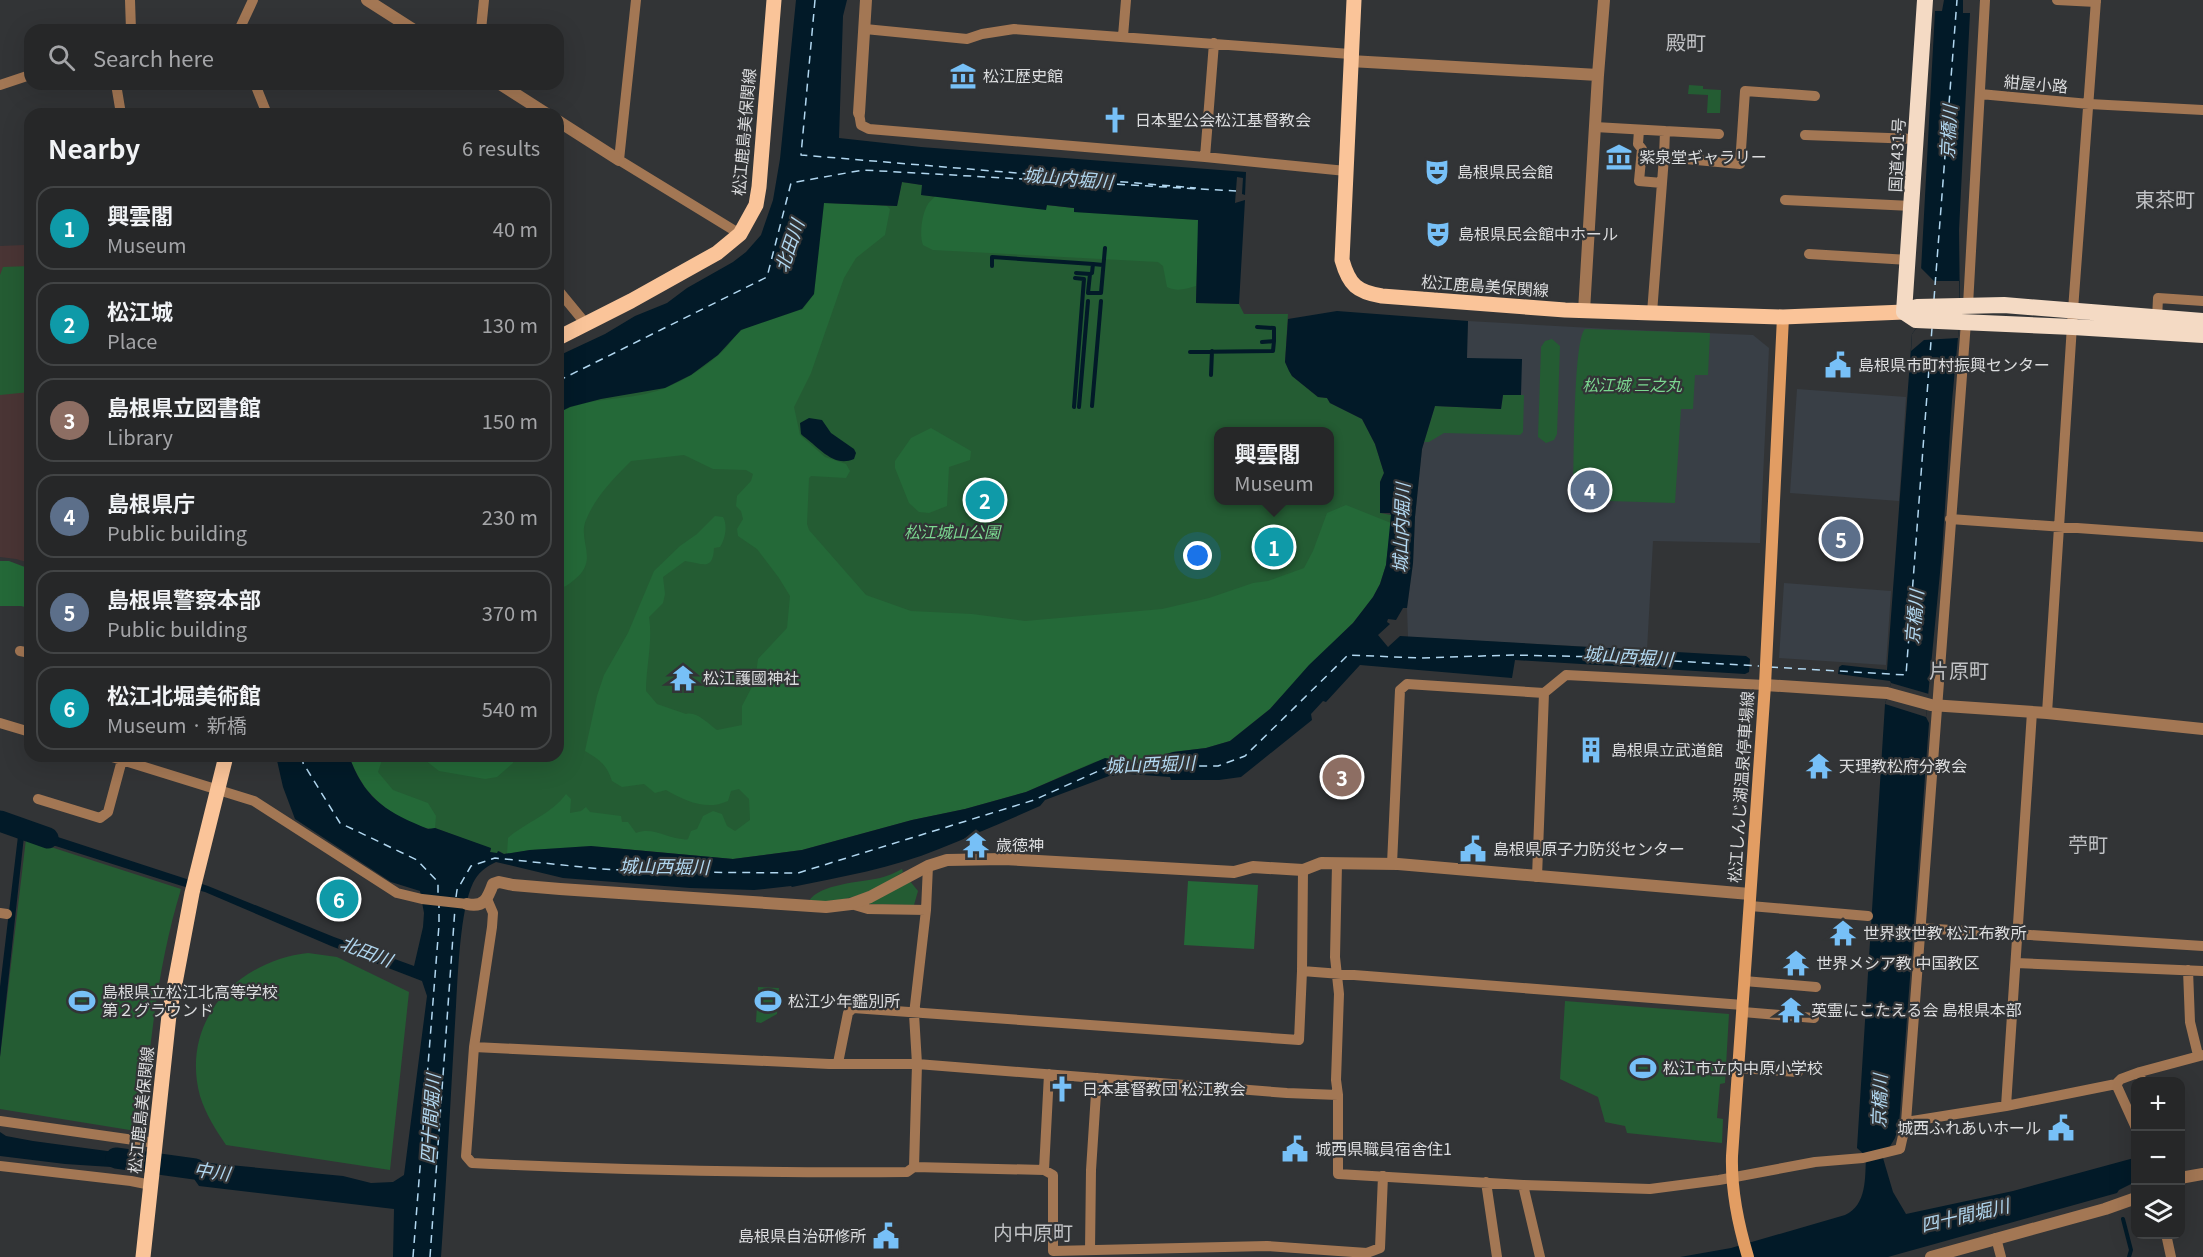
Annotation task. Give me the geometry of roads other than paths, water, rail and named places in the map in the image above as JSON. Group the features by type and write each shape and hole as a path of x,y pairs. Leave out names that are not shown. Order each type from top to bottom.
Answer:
{"highway":[{"name":"国道431号","path":"1912,313 1909,260 1925,0"},
{"path":"1912,313 1965,305 2004,304 2073,318 2203,335"},
{"path":"1912,313 1964,322 2073,318 2203,321"}],"main road":[{"name":"松江鹿島美保関線","path":"564,335 717,254 740,234 756,205 759,187 774,0"},
{"name":"松江鹿島美保関線","path":"1354,0 1342,260 1347,277 1361,291 1382,296 1584,311 1783,317 1912,313"},
{"name":"松江しんじ湖温泉停車場線","path":"1748,1257 1736,1212 1731,1177 1765,680 1783,317"},
{"name":"松江鹿島美保関線","path":"144,1257 154,1144 170,1015 192,893 224,762"}],"street":[{"path":"130,0 131,24"},
{"path":"243,24 253,0"},
{"path":"367,0 405,24"},
{"path":"482,24 484,0"},
{"path":"619,160 636,0"},
{"path":"866,0 859,113 861,125 868,129 1346,171"},
{"path":"1123,36 1126,0"},
{"path":"1584,311 1604,0"},
{"path":"1965,305 1986,0"},
{"path":"2047,713 2096,1 2057,0"},
{"path":"865,29 967,39 1014,29 1598,75"},
{"path":"1205,157 1214,43"},
{"path":"0,86 24,77"},
{"path":"117,90 120,108"},
{"path":"257,90 265,108"},
{"path":"509,90 538,108"},
{"path":"1664,158 1740,164 1745,91 1815,96"},
{"name":"紺屋小路","path":"1980,94 2089,104 2203,110"},
{"path":"564,125 740,234"},
{"path":"1595,127 1719,134"},
{"path":"1639,130 1638,144 1642,149 1640,181 1662,183"},
{"path":"1652,313 1665,131"},
{"path":"1805,135 1916,139"},
{"path":"1785,200 1912,206"},
{"path":"1809,254 1909,260"},
{"path":"564,297 586,324"},
{"path":"2157,319 2158,298 2203,301"},
{"path":"1337,864 1338,1174 1523,1185 1650,1189 1815,1162 1863,1158 1900,1149 1906,1122 1934,705 1964,322"},
{"path":"1950,519 2203,537"},
{"path":"1392,864 1400,690 1407,684 1544,693 1566,675 1765,680 1887,693 1934,705 2047,713 2203,729"},
{"path":"1537,877 1544,693"},
{"path":"2006,1106 2032,712"},
{"path":"0,723 24,730"},
{"path":"38,799 100,818 108,812 121,762"},
{"path":"129,762 254,801 397,893 422,899 475,906 487,899 493,884 499,882 560,889 826,906 851,904 870,897 928,866 947,860 1004,859 1234,872 1253,867 1303,870 1321,863 1392,864 1750,900 1868,916"},
{"path":"914,1167 917,1064 914,1014 926,910 928,866"},
{"path":"838,1063 848,1013 853,1008 1299,1041 1303,870"},
{"path":"487,899 493,913 474,1047 466,1156 472,1163 836,1173 907,1172 914,1167 1044,1170 1053,1175 1053,1251 1267,1246 1367,1252 1380,1248 1383,1176"},
{"path":"851,904 868,909 926,910"},
{"path":"1920,928 2203,946"},
{"path":"2016,963 2203,971"},
{"path":"2141,1077 2200,1055 2190,1022 2188,970"},
{"path":"1302,971 1336,972 1743,1009 1814,1018"},
{"path":"1744,981 1816,987"},
{"path":"474,1047 574,1053 917,1064 1338,1095"},
{"path":"1738,1068 1798,1072"},
{"path":"1044,1170 1050,1074"},
{"path":"1090,1250 1091,1170 1097,1078"},
{"path":"1906,1122 2006,1106 2116,1084 2121,1079 2131,1078"},
{"path":"2116,1084 2131,1117"},
{"path":"0,1121 154,1144"},
{"path":"0,1166 151,1184"},
{"path":"2185,1177 2203,1174"},
{"path":"1486,1182 1497,1257"},
{"path":"1523,1185 1536,1256"},
{"path":"1931,1257 2131,1200"},
{"path":"1996,1238 2001,1257"},
{"path":"2167,1239 2171,1257"}],"water":[{"name":"城山内堀川","path":"796,0 847,0 843,16 839,138 921,147 1246,172 1245,195 1242,194 1243,178 1237,177 1235,203 1245,200 1239,304 1196,303 1198,220 1074,212 1074,208 1047,205 1046,210 921,195 922,185 902,182 897,206 824,203 814,294 802,309 741,330 718,355 691,375 665,388 601,399 564,410 564,353 605,334 635,316 667,303 746,252 761,235 773,200 780,159"},
{"path":"1944,0 1963,0 1963,13 1970,13 1959,230 1960,316 1942,552 1926,717 1929,723 1899,1125 1895,1138 1883,1158 1893,1192 1906,1214 2013,1191 2131,1159 2131,1184 2117,1193 1888,1257 1680,1257 1731,1248 1845,1215 1857,1205 1863,1190 1866,1156 1857,1148 1885,704 1891,683 1890,681 1838,674 1839,667 1842,665 1887,670 1912,334 1918,326 1935,11 1942,11"},
{"path":"1337,311 1468,321 1467,358 1522,359 1521,395 1503,395 1501,409 1435,406 1422,449 1407,608 1403,608 1396,620 1388,619 1387,622 1390,624 1378,635 1388,647 1400,636 1746,656 1750,659 1749,672 1745,674 1515,660 1512,678 1360,665 1326,702 1323,701 1311,714 1312,720 1241,777 1219,780 1171,780 1170,777 1129,774 1109,776 1045,800 1040,806 904,862 792,887 754,890 690,888 563,878 496,862 482,871 473,883 462,925 441,1257 393,1257 394,1209 199,1186 192,1176 166,1172 167,1159 343,1176 371,1183 393,1182 404,1175 427,996 422,981 331,946 205,892 24,836 0,1057 0,987 21,825 208,886 334,937 414,966 423,927 424,913 420,891 391,882 295,819 283,787 277,762 351,762 362,784 379,803 389,810 428,829 435,828 491,848 490,852 497,853 498,851 504,854 591,846 733,859 802,850 912,820 965,809 1026,792 1105,758 1138,763 1173,752 1206,748 1230,741 1270,709 1309,665 1353,623 1373,597 1386,565 1391,515 1380,513 1380,482 1384,473 1375,444 1362,419 1330,403 1327,398 1318,397 1292,376 1285,362 1288,319"},
{"path":"809,418 822,420 831,433 854,449 856,453 854,459 839,461 833,459 803,436 800,423"},
{"path":"0,1132 6,1136 33,1141 144,1156 142,1169 65,1164 0,1156"}],"waterway":[{"path":"1076,273 1090,274 1088,293 1101,293 1105,248"},
{"path":"992,266 992,257 1093,264"},
{"path":"1090,274 1093,264 1103,265"},
{"path":"1074,407 1084,279 1075,278"},
{"path":"1079,407 1088,301"},
{"path":"1092,406 1101,301"},
{"path":"1257,327 1274,328 1274,341"},
{"path":"1190,352 1273,351 1274,341 1262,342"},
{"path":"1211,375 1212,351"},
{"name":"北田川","path":"0,821 48,838"},
{"name":"中川","path":"116,1158 195,1169"},
{"path":"2123,1219 2131,1250 2129,1257"}],"place":[{"name":"松江歴史館","path":"963,76"},
{"name":"日本聖公会松江基督教会","path":"1115,120"},
{"name":"紫泉堂ギャラリー","path":"1619,157"},
{"name":"島根県民会館","path":"1437,172"},
{"name":"島根県民会館中ホール","path":"1438,234"},
{"name":"島根県市町村振興センター","path":"1838,365"},
{"name":"島根県庁","path":"1590,490"},
{"name":"松江城","path":"985,500"},
{"name":"島根県警察本部","path":"1841,539"},
{"name":"興雲閣","path":"1274,547"},
{"name":"松江護國神社","path":"683,678"},
{"name":"島根県立武道館","path":"1591,750"},
{"name":"天理教松府分教会","path":"1819,766"},
{"name":"島根県立図書館","path":"1342,777"},
{"name":"歳徳神","path":"976,845"},
{"name":"島根県原子力防災センター","path":"1473,849"},
{"name":"松江北堀美術館","path":"339,899"},
{"name":"世界救世教 松江布教所","path":"1843,933"},
{"name":"世界メシア教 中国教区","path":"1796,963"},
{"name":"島根県立松江北高等学校 第２グラウンド","path":"82,1001"},
{"name":"松江少年鑑別所","path":"768,1001"},
{"name":"英霊にこたえる会 島根県本部","path":"1791,1010"},
{"name":"松江市立内中原小学校","path":"1643,1068"},
{"name":"日本基督教団 松江教会","path":"1062,1089"},
{"name":"城西ふれあいホール","path":"2061,1128"},
{"name":"城西県職員宿舎住1","path":"1295,1149"},
{"name":"島根県自治研修所","path":"886,1236"}],"district":[{"name":"殿町","path":"1686,43"},
{"name":"東茶町","path":"2165,200"},
{"name":"片原町","path":"1959,671"},
{"name":"苧町","path":"2088,845"},
{"name":"内中原町","path":"1033,1233"}],"water label":[{"name":"京橋川","path":"1949,132"},
{"name":"京橋川","path":"1915,617"},
{"name":"城山西堀川","path":"1628,657"},
{"name":"城山西堀川","path":"1150,765"},
{"name":"城山西堀川","path":"664,867"},
{"name":"京橋川","path":"1880,1101"},
{"name":"四十間堀川","path":"431,1119"},
{"name":"四十間堀川","path":"1965,1216"}],"park label":[{"name":"松江城 三之丸","path":"1632,385"},
{"name":"松江城山公園","path":"952,532"}]}
